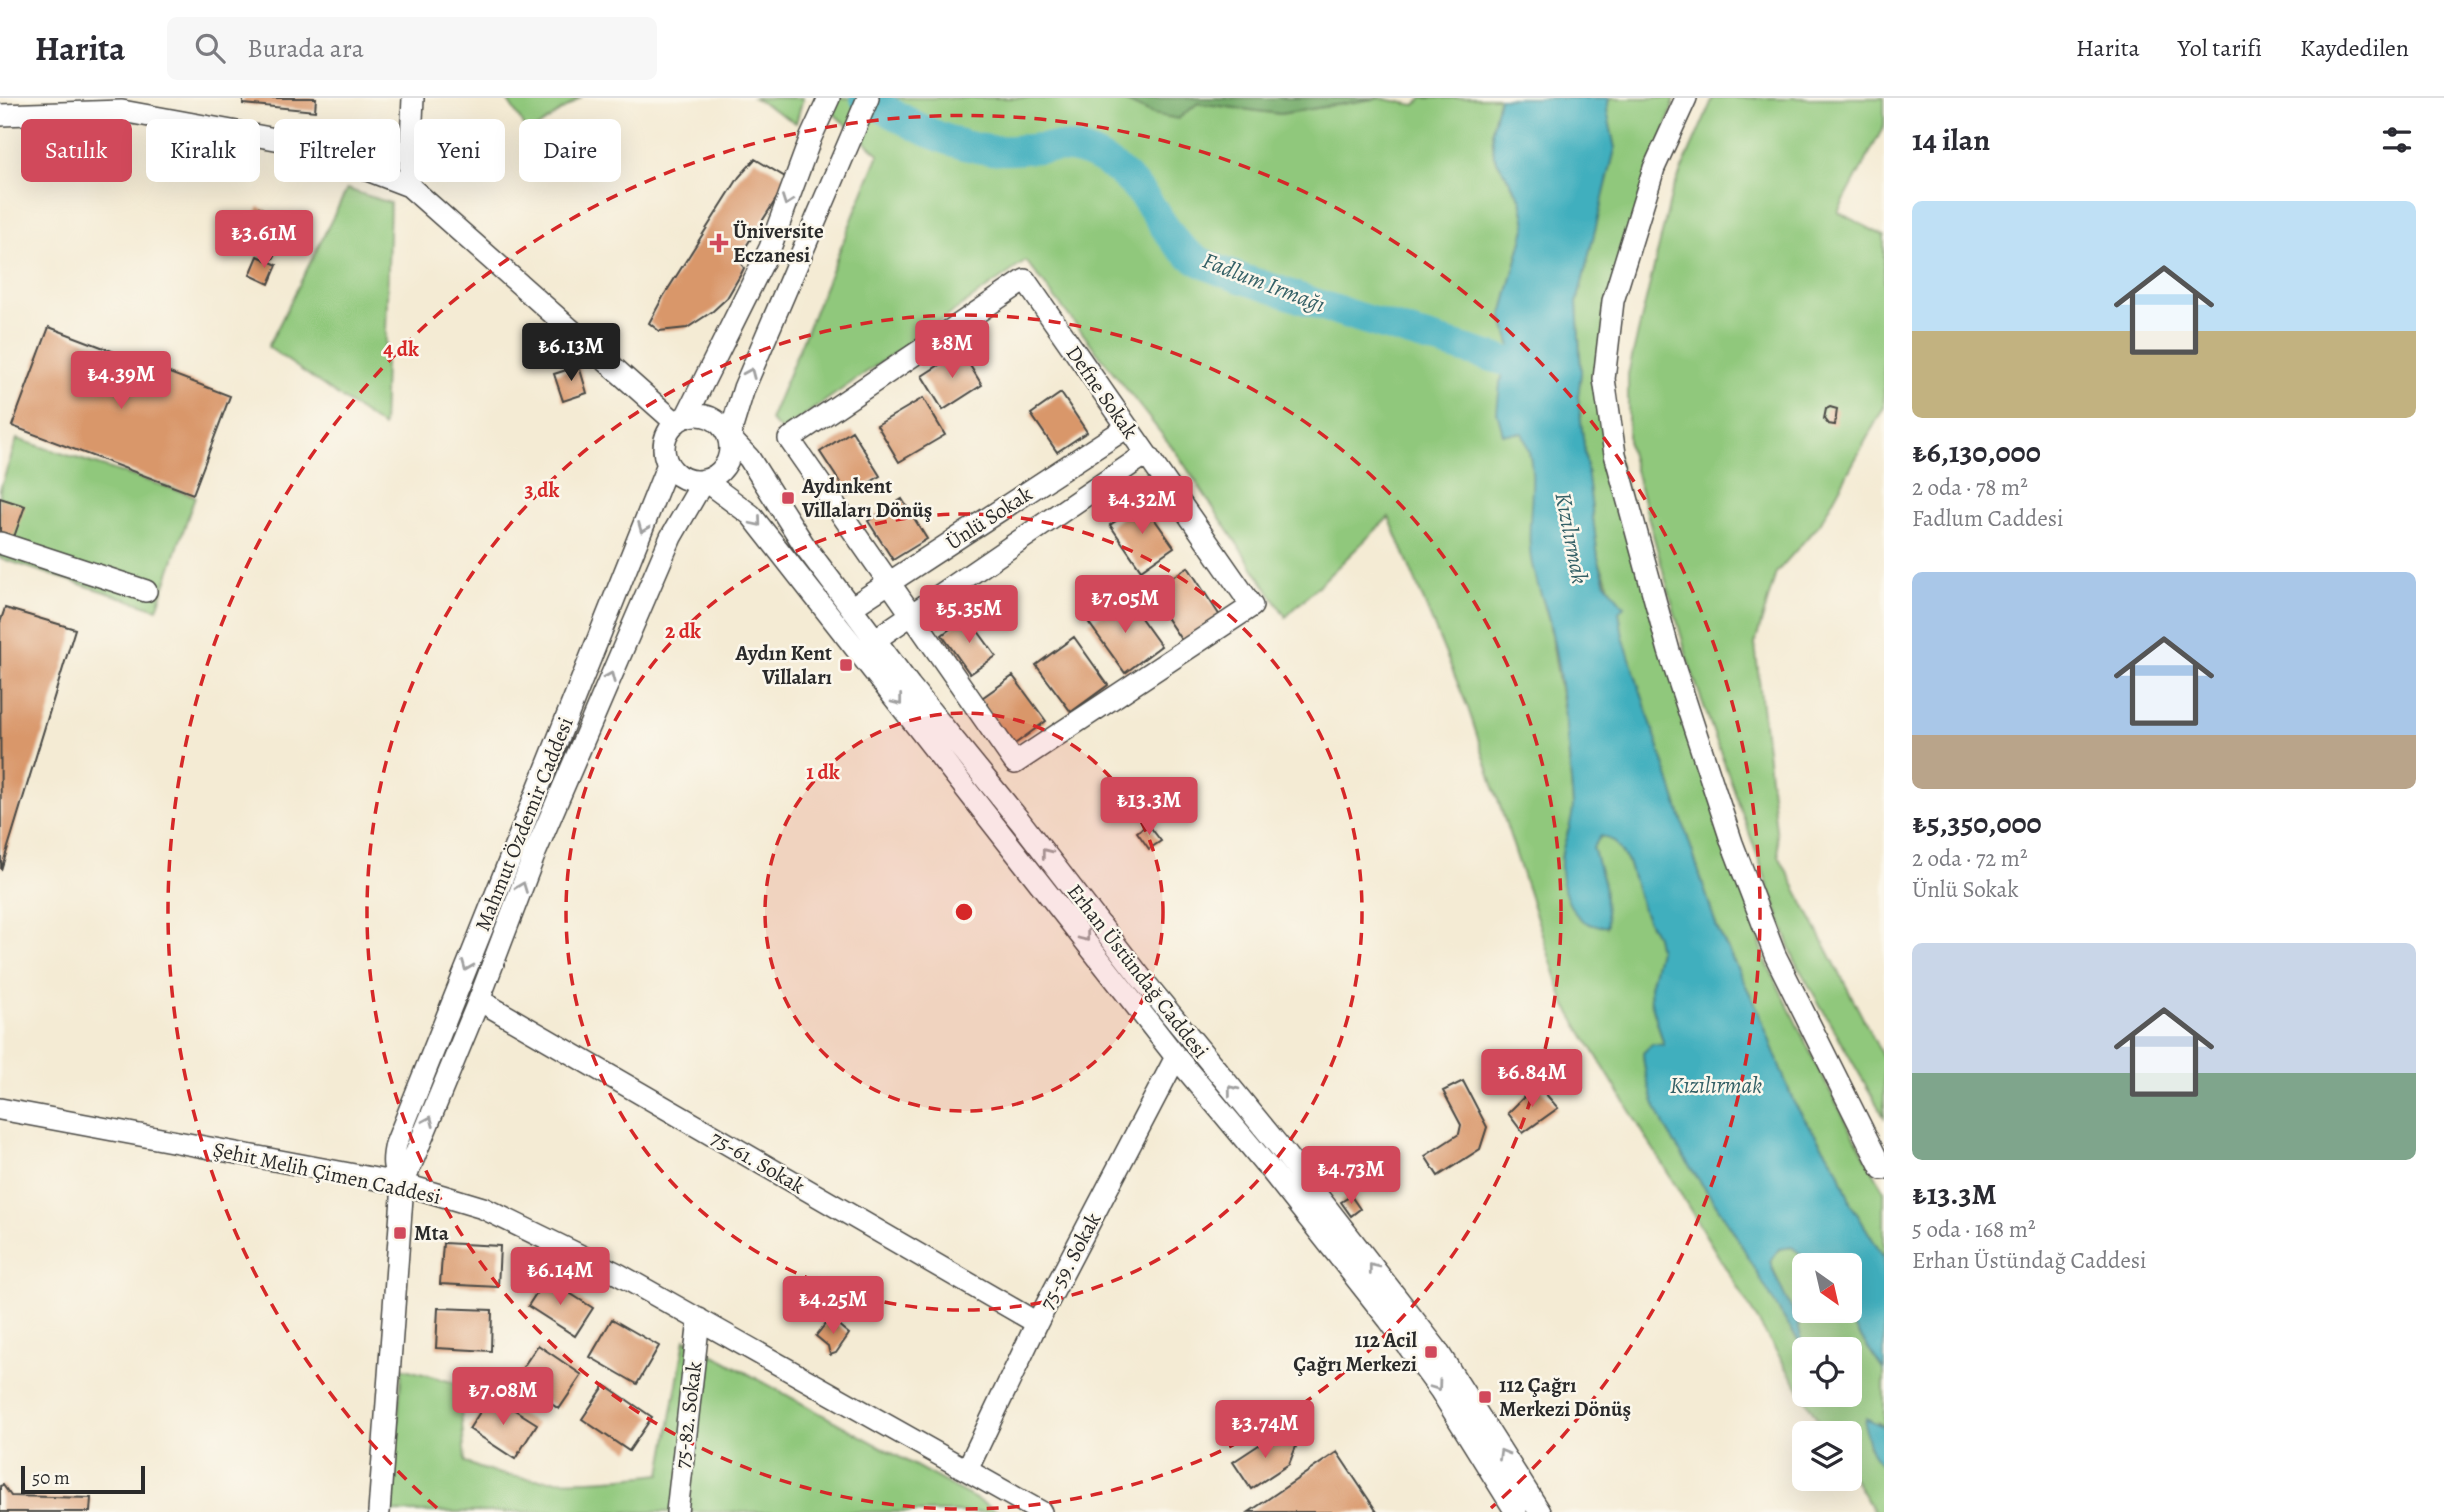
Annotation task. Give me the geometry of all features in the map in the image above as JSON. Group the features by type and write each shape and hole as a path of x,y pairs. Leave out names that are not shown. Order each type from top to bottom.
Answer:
{"street":[{"path":"409,186 413,98"},
{"path":"828,98 770,248 681,420 665,442 668,464 685,480 704,481 717,475 725,466 730,448 729,437 744,388 844,147 868,98"},
{"path":"1686,98 1654,168 1613,301 1604,379 1615,454 1669,651 1732,843 1775,955 1882,1169"},
{"path":"0,115 122,111 297,144 409,186 681,420 706,416 723,428 729,437"},
{"name":"Defne Sokak","path":"891,581 789,439 1025,280 1252,606 1015,763 912,614"},
{"name":"Ünlü Sokak","path":"852,607 1126,428"},
{"name":"Erhan Üstündağ Caddesi","path":"729,437 749,458 779,509 876,639 1435,1347 1540,1512"},
{"name":"Ünlü Sokak","path":"876,639 1146,454"},
{"name":"Mahmut Özdemir Caddesi","path":"403,1184 394,1172 392,1159 396,1144 668,464"},
{"name":"Erhan Üstündağ Caddesi","path":"704,481 751,515 1176,1057 1273,1173 1396,1330 1447,1400 1516,1512"},
{"name":"Mahmut Özdemir Caddesi","path":"379,1512 403,1184 479,1000 535,853 671,537 704,481"},
{"path":"0,543 146,591"},
{"path":"891,581 912,614"},
{"name":"75-61. Sokak","path":"479,1000 1037,1323"},
{"name":"75-59. Sokak","path":"968,1468 1037,1323 1176,1057"},
{"name":"Şehit Melih Çimen Caddesi","path":"0,1109 403,1184 483,1208 618,1273 968,1468 1041,1512"},
{"name":"75-82. Sokak","path":"677,1512 699,1319"}],"green space":[{"path":"506,98 580,98 549,119 520,119"},
{"path":"754,98 803,98 796,123"},
{"path":"816,98 1118,98 1153,114 1198,103 1280,114 1379,98 1415,105 1424,98 1499,98 1492,130 1494,156 1521,199 1526,225 1502,315 1511,347 1500,384 1529,447 1533,467 1531,558 1549,622 1566,726 1573,805 1573,818 1561,857 1606,926 1604,886 1593,847 1601,836 1614,841 1628,862 1659,950 1650,987 1651,1001 1664,1046 1643,1053 1654,1101 1676,1145 1739,1240 1796,1337 1792,1337 1792,1377 1565,1004 1468,708 1389,517 1286,617 1178,455 1026,261 782,431 770,420 879,154"},
{"path":"1118,98 1379,98 1280,114 1198,103 1178,119 1153,114"},
{"path":"1609,98 1675,98 1594,379 1765,959 1824,1080 1884,1191 1884,1258 1851,1204 1838,1169 1794,1103 1757,1008 1717,928 1623,637 1619,612 1598,558 1578,397 1581,372 1577,303 1615,149 1607,110"},
{"path":"1713,98 1884,98 1884,126 1838,212 1884,236 1884,407 1821,522 1776,573 1755,644 1779,856 1884,1059 1884,1117 1795,961 1690,667 1628,445 1628,374 1672,192"},
{"path":"347,189 390,203 383,427 268,347"},
{"path":"17,439 195,496 157,609 0,558 0,490"},
{"path":"1792,1247 1799,1253 1792,1253 1792,1310 1784,1297 1770,1260 1779,1249"},
{"path":"1798,1323 1851,1323 1861,1337 1800,1337"},
{"path":"685,1339 999,1512 391,1512 402,1368 459,1384 465,1462 510,1476 535,1479 638,1477 661,1474"},
{"path":"1862,1339 1884,1371 1884,1427 1878,1422 1868,1445 1884,1469 1884,1512 1874,1512 1861,1491 1862,1421 1819,1421 1810,1407 1862,1407"}],"water":[{"name":"Kızılırmak","path":"1499,98 1609,98 1607,110 1615,149 1577,303 1581,372 1578,397 1598,558 1606,584 1624,606 1619,612 1623,637 1717,928 1757,1008 1794,1103 1838,1169 1851,1204 1884,1258 1884,1371 1851,1323 1862,1323 1862,1253 1799,1253 1792,1247 1779,1249 1770,1261 1792,1311 1792,1323 1797,1323 1801,1337 1796,1337 1732,1229 1664,1124 1654,1102 1643,1053 1652,1044 1664,1045 1651,1001 1650,987 1659,950 1628,862 1614,841 1601,836 1593,847 1604,886 1607,926 1584,921 1575,913 1564,891 1562,853 1573,805 1558,666 1549,620 1534,574 1529,543 1531,464 1522,433 1503,434 1497,412 1500,384 1511,347 1502,315 1526,225 1521,199 1494,156 1492,130"},
{"path":"1866,1418 1884,1427 1884,1469 1869,1445"}],"building":[{"path":"243,98 316,98 315,111 243,104"},
{"path":"755,159 785,177 787,182 738,259 744,268 741,274 727,298 713,311 687,328 659,331 649,323 663,297 739,177"},
{"path":"259,207 292,224 273,259 241,242"},
{"path":"258,256 277,265 269,284 250,275"},
{"path":"49,327 230,396 193,494 12,426"},
{"path":"961,351 982,385 943,410 922,376"},
{"path":"579,366 587,393 563,401 554,374"},
{"path":"1061,393 1087,432 1057,452 1031,414"},
{"path":"923,398 945,435 899,462 877,425"},
{"path":"1826,409 1837,409 1835,425 1828,424 1824,419"},
{"path":"852,431 880,476 849,496 820,452"},
{"path":"0,498 25,506 14,537 0,532"},
{"path":"902,499 927,539 893,560 868,521"},
{"path":"1143,503 1174,547 1141,570 1110,525"},
{"path":"1188,567 1220,616 1182,641 1149,592"},
{"path":"1126,597 1161,646 1125,673 1089,623"},
{"path":"5,608 75,629 1,870 0,623"},
{"path":"967,616 996,656 970,674 942,635"},
{"path":"1074,637 1108,685 1071,712 1036,665"},
{"path":"1013,676 1046,721 1012,746 979,700"},
{"path":"1148,824 1161,841 1149,849 1137,832"},
{"path":"1463,1081 1487,1127 1480,1149 1438,1176 1425,1156 1459,1134 1461,1125 1443,1091"},
{"path":"1537,1084 1558,1108 1523,1133 1508,1113"},
{"path":"1351,1196 1360,1209 1351,1216 1341,1202"},
{"path":"443,1243 500,1246 498,1287 440,1284"},
{"path":"546,1278 593,1308 575,1336 528,1306"},
{"path":"438,1308 492,1310 491,1351 436,1348"},
{"path":"830,1318 849,1334 836,1353 830,1355 828,1346 816,1336"},
{"path":"612,1319 659,1346 637,1384 590,1357"},
{"path":"538,1345 582,1375 559,1409 515,1379"},
{"path":"605,1385 652,1417 629,1451 582,1419"},
{"path":"491,1395 537,1424 515,1459 469,1429"},
{"path":"1274,1435 1297,1444 1289,1464 1251,1489 1233,1462"},
{"path":"1337,1452 1377,1512 1249,1512"},
{"path":"3,1485 11,1496 91,1498 90,1512 0,1512 0,1486"}],"waterway":[{"name":"Fadlum Irmağı","path":"865,98 926,131 974,148 1004,150 1057,147 1083,151 1118,171 1145,198 1176,242 1207,265 1342,312 1540,371"}],"place":[{"name":"Üniversite Eczanesi","path":"719,243"},
{"name":"Aydınkent Villaları Dönüş","path":"788,498"},
{"name":"Aydın Kent Villaları","path":"846,665"},
{"name":"Mta","path":"400,1233"},
{"name":"112 Acil Çağrı Merkezi","path":"1431,1352"},
{"name":"112 Çağrı Merkezi Dönüş","path":"1485,1397"}]}
